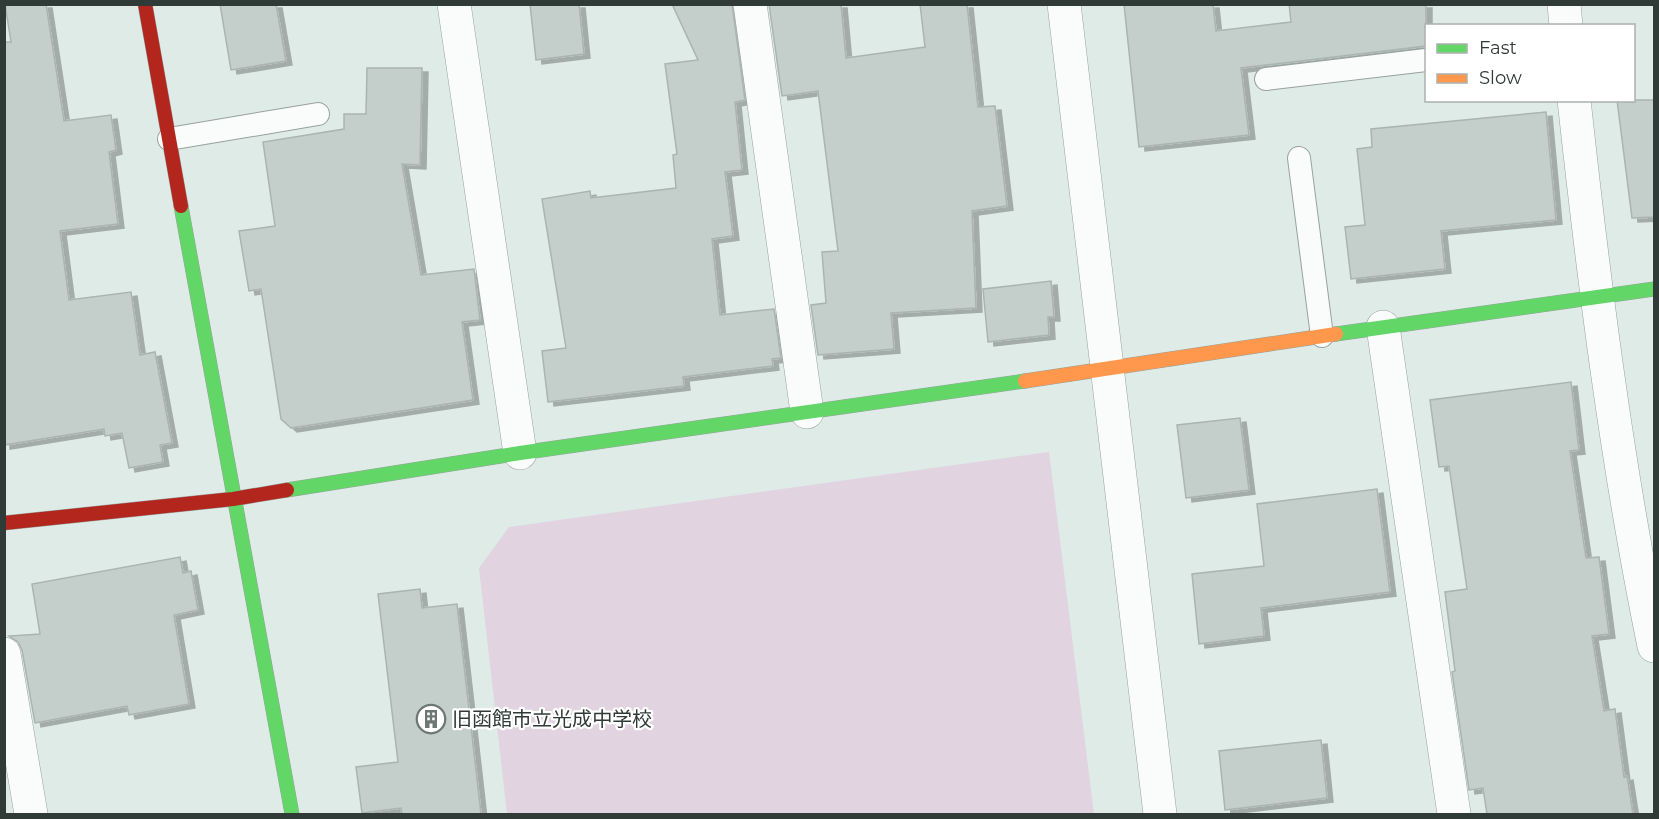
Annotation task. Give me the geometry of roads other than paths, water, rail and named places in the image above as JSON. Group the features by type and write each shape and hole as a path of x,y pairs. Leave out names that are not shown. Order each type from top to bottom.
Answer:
{"street":[{"path":"145,4 232,499 292,814"},
{"path":"454,4 520,453"},
{"path":"750,4 807,412"},
{"path":"1064,4 1160,814"},
{"path":"1564,4 1566,24"},
{"path":"1574,102 1596,297 1654,646"},
{"path":"4,523 232,499 520,453 1654,289"},
{"path":"1383,327 1454,814"},
{"path":"4,654 31,814"}],"lane":[{"path":"1266,79 1425,60"},
{"path":"169,139 318,114"},
{"path":"1299,158 1322,336"}],"place":[{"name":"旧函館市立光成中学校","path":"431,719"}]}
